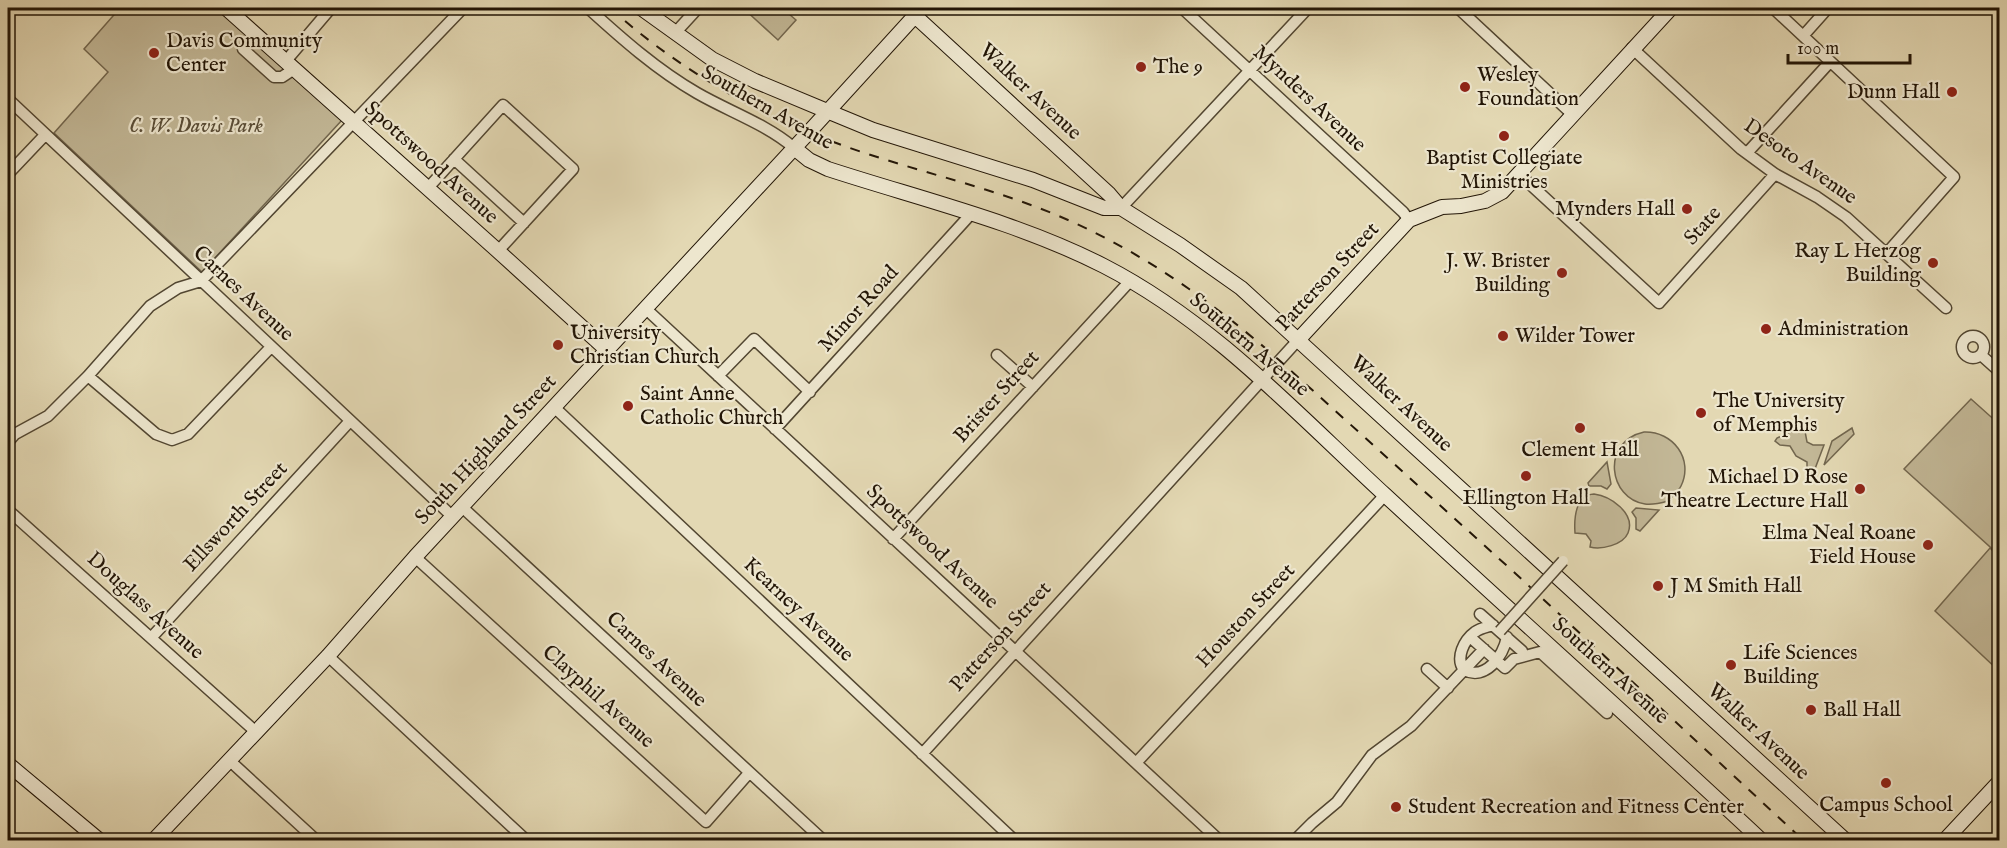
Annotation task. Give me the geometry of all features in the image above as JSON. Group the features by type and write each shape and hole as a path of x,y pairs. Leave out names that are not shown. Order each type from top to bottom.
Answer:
{"street":[{"name":"Spottswood Avenue","path":"226,8 606,350"},
{"path":"243,49 274,77 282,77 331,8"},
{"path":"8,442 15,434 48,416 88,376 150,306 178,288 201,281 463,8"},
{"name":"Southern Avenue","path":"588,8 657,66 691,89 779,136 810,160 828,169 1046,240 1104,266 1167,303 1229,350 1262,379 1761,840"},
{"name":"Southern Avenue","path":"641,8 720,63 755,81 827,111 873,130 1034,180 1104,208 1121,207"},
{"path":"675,33 698,8"},
{"name":"Mynders Avenue","path":"1182,8 1409,220"},
{"path":"1121,207 1308,8"},
{"path":"1458,8 1572,114"},
{"name":"Patterson Street","path":"922,754 1409,220 1442,207 1485,201 1502,192 1670,8"},
{"path":"1773,8 1954,177 1887,254"},
{"path":"1803,36 1827,8"},
{"name":"South Highland Street","path":"154,840 328,656 415,557 918,11"},
{"name":"Walker Avenue","path":"918,11 1121,207 1232,281 1299,339 1845,840"},
{"name":"Desoto Avenue","path":"1632,48 1747,153 1775,174 1817,196 1846,217 1946,308"},
{"path":"1747,153 1830,62"},
{"name":"Carnes Avenue","path":"8,99 350,421 457,512 823,840"},
{"path":"428,188 503,105 573,169 498,251"},
{"path":"8,174 45,135"},
{"path":"454,159 524,223"},
{"name":"State","path":"1519,174 1659,303 1775,174"},
{"name":"Minor Road","path":"775,429 971,214"},
{"name":"Brister Street","path":"893,539 1130,281"},
{"name":"Spottswood Avenue","path":"645,308 1219,840"},
{"path":"718,376 754,339 810,392"},
{"path":"88,376 156,434 172,440 188,434 271,347"},
{"path":"998,355 1033,387"},
{"path":"1981,355 2000,372"},
{"name":"Kearney Avenue","path":"555,406 1014,840"},
{"name":"Ellsworth Street","path":"151,638 350,421"},
{"name":"Houston Street","path":"1136,764 1385,495"},
{"name":"Douglass Avenue","path":"8,510 255,732"},
{"name":"Clayphil Avenue","path":"415,557 706,822 750,773"},
{"path":"1500,631 1563,561"},
{"path":"1480,614 1522,651"},
{"path":"1480,629 1500,631 1504,650 1496,661 1483,671 1473,673 1464,670 1460,657 1470,637 1480,629"},
{"path":"1470,637 1505,668 1514,659 1540,651 1607,713"},
{"path":"1295,840 1337,802 1372,755 1411,726 1484,649"},
{"path":"328,656 526,840"},
{"path":"1427,669 1448,688"},
{"path":"230,760 316,840"},
{"path":"8,764 99,840"},
{"path":"1945,840 2000,781"}],"green space":[{"name":"C. W. Davis Park","path":"120,8 219,8 342,120 202,272 54,133 108,72 84,49"},
{"path":"743,8 782,8 796,20 778,40"},
{"path":"1971,399 1999,424 1999,555 1904,469"},
{"path":"1804,426 1807,442 1813,445 1824,445 1813,474 1807,470 1807,462 1796,456 1790,446 1780,445 1775,441"},
{"path":"1852,428 1854,434 1824,465 1832,441"},
{"path":"1644,432 1664,436 1672,442 1683,457 1685,466 1681,486 1677,492 1668,501 1657,504 1645,504 1633,500 1623,492 1617,482 1615,458 1630,438"},
{"path":"1607,462 1611,484 1607,489 1601,486 1589,486 1588,483"},
{"path":"1594,494 1614,502 1625,512 1629,526 1628,533 1622,541 1595,548 1590,547 1591,541 1586,534 1575,533 1579,503 1588,495"},
{"path":"1636,508 1659,510 1640,531 1636,529 1636,518 1632,512"},
{"path":"1990,548 1999,557 1999,671 1935,611"}],"railway":[{"path":"610,8 635,30 689,69 777,118 868,154 1040,208 1125,249 1205,300 1279,360 1516,574 1803,840"}],"place":[{"name":"Davis Community Center","path":"154,53"},
{"name":"The 9","path":"1141,67"},
{"name":"Wesley Foundation","path":"1465,87"},
{"name":"Dunn Hall","path":"1952,92"},
{"name":"Baptist Collegiate Ministries","path":"1504,136"},
{"name":"Mynders Hall","path":"1687,209"},
{"name":"Ray L Herzog Building","path":"1933,263"},
{"name":"J. W. Brister Building","path":"1562,273"},
{"name":"Administration","path":"1766,329"},
{"name":"Wilder Tower","path":"1503,336"},
{"name":"University Christian Church","path":"558,345"},
{"name":"Saint Anne Catholic Church","path":"628,406"},
{"name":"The University of Memphis","path":"1701,413"},
{"name":"Clement Hall","path":"1580,428"},
{"name":"Ellington Hall","path":"1526,476"},
{"name":"Michael D Rose Theatre Lecture Hall","path":"1860,489"},
{"name":"Elma Neal Roane Field House","path":"1928,545"},
{"name":"J M Smith Hall","path":"1658,586"},
{"name":"Life Sciences Building","path":"1731,665"},
{"name":"Ball Hall","path":"1811,710"},
{"name":"Campus School","path":"1886,783"},
{"name":"Student Recreation and Fitness Center","path":"1396,807"}]}
